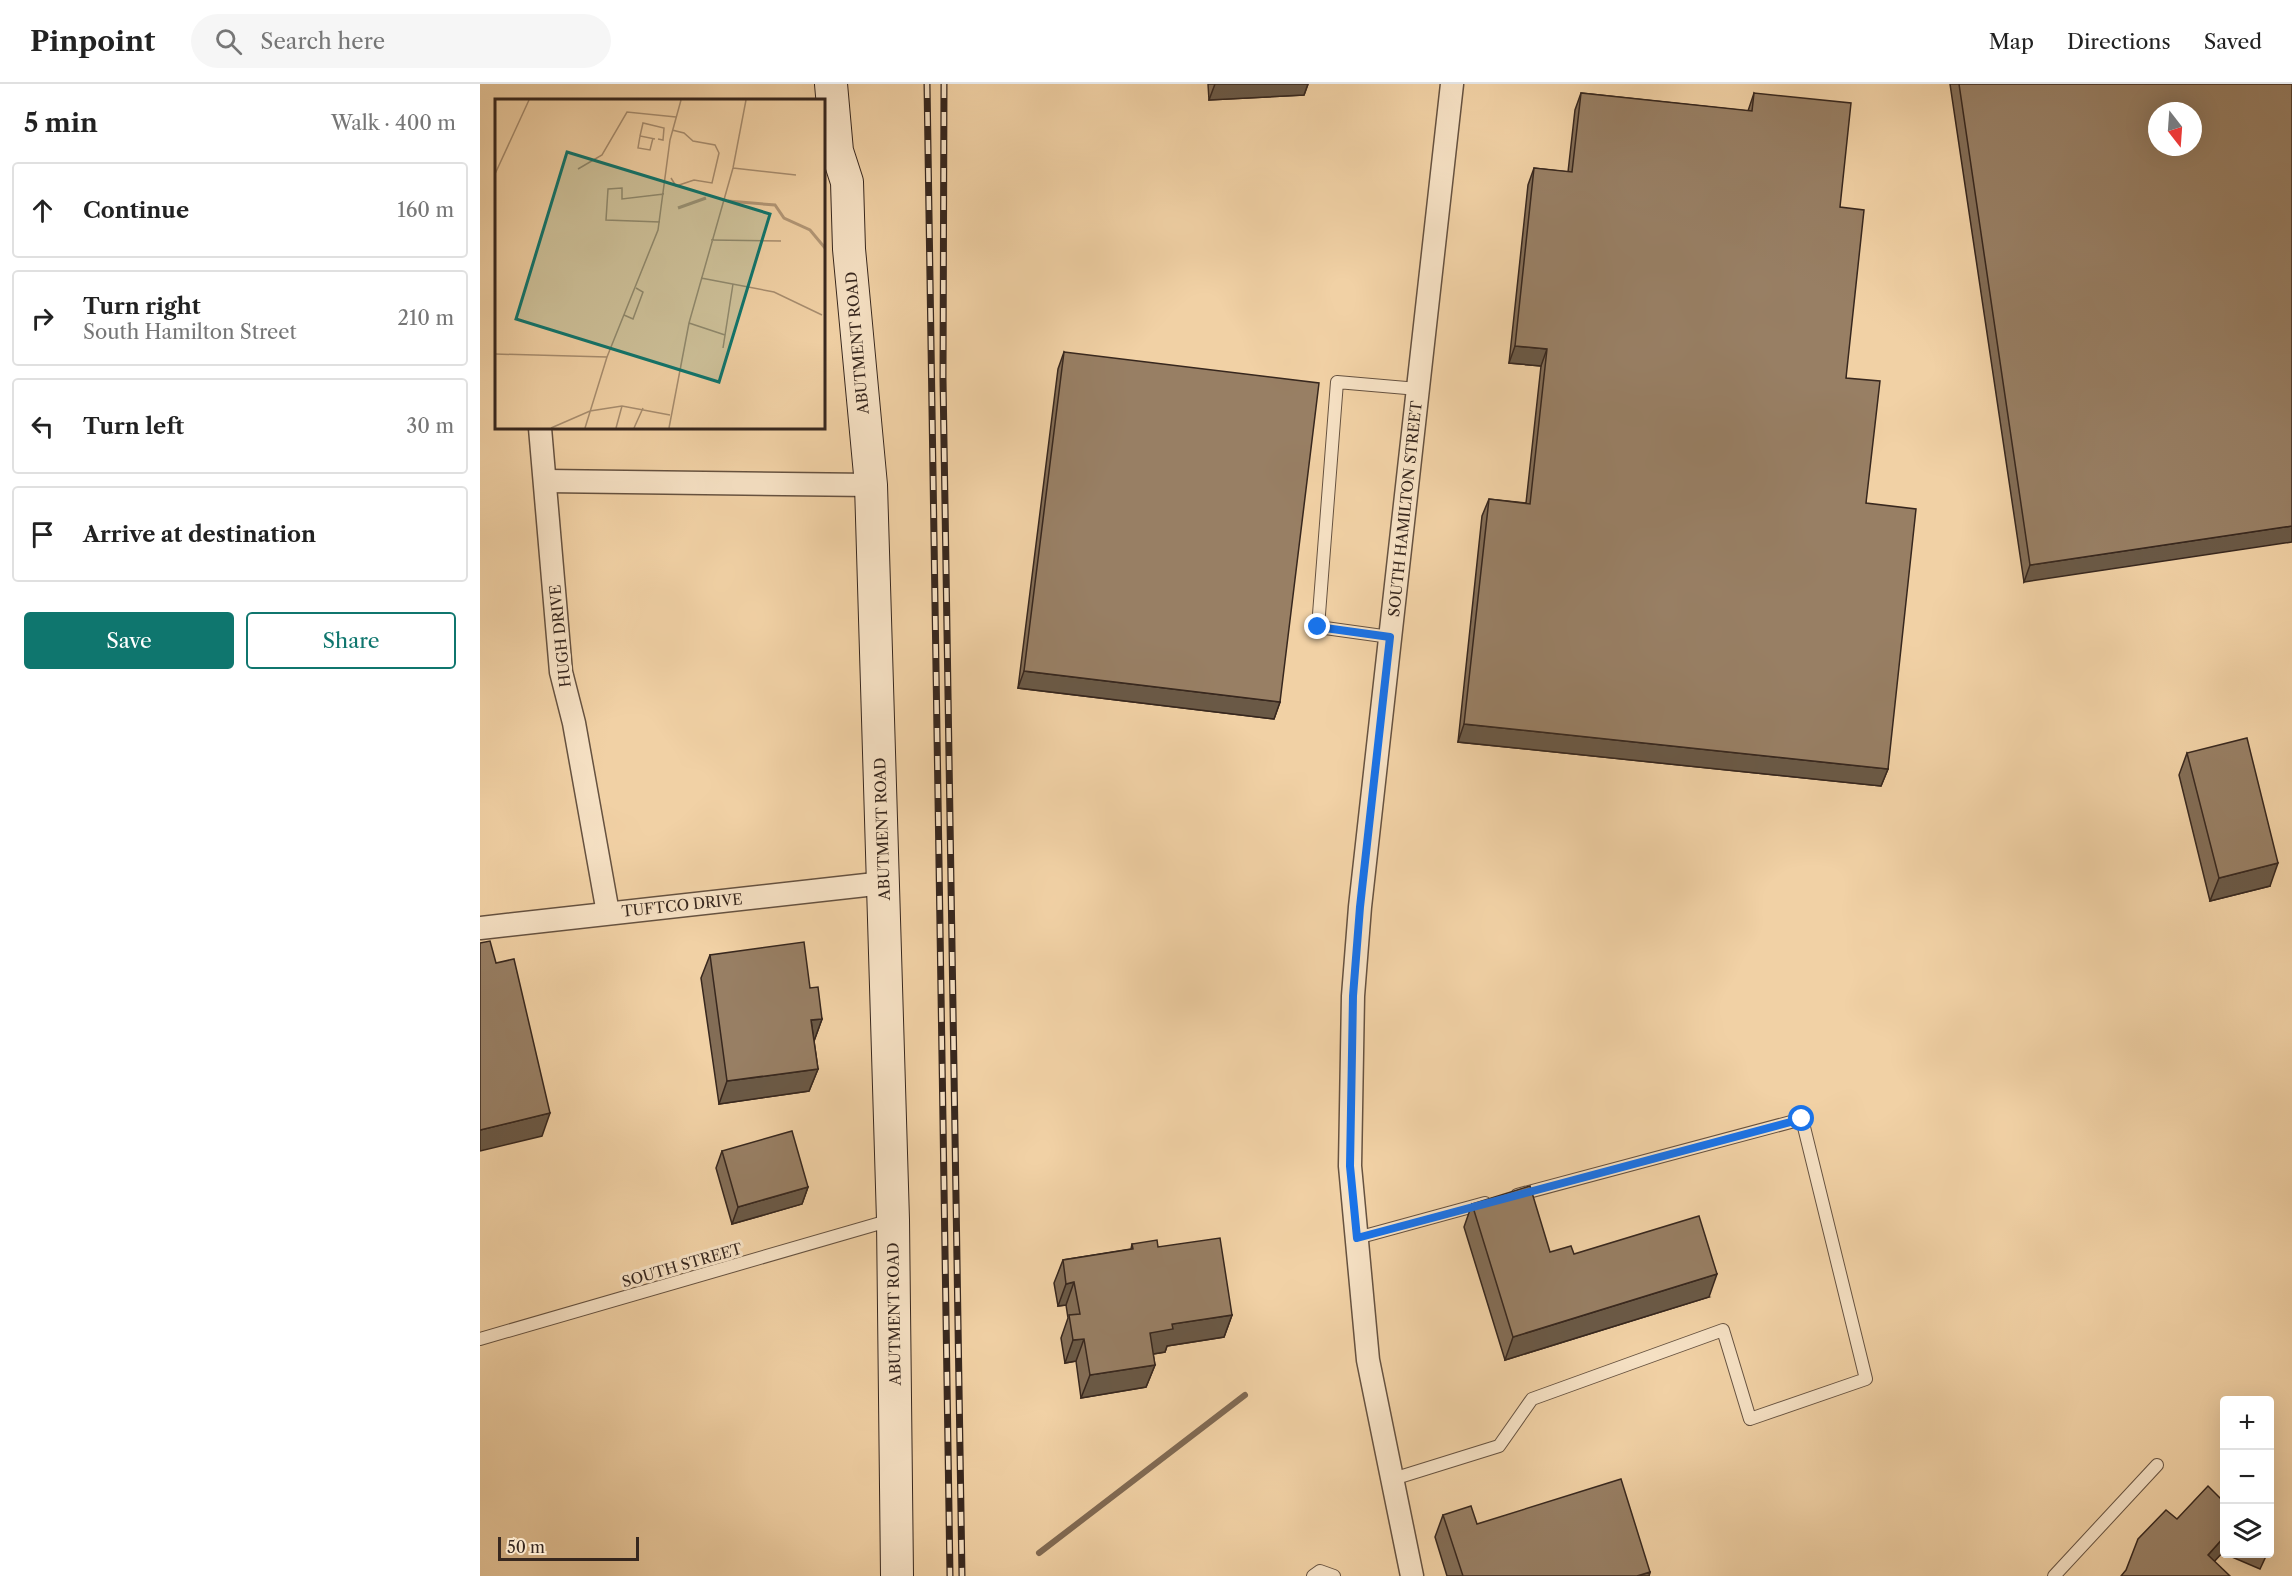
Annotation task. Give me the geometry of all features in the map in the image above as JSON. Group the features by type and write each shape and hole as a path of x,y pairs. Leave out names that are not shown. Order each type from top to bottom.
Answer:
{"main road":[{"name":"ABUTMENT ROAD","path":"831,84 837,151 847,182 849,249 871,485 893,1220 897,1576"}],"street":[{"name":"SOUTH HAMILTON STREET","path":"1412,1576 1368,1360 1350,1166 1353,996 1361,895 1452,84"},
{"name":"HUGH DRIVE","path":"540,429 561,672 574,723 608,913"},
{"path":"546,481 871,485"},
{"name":"TUFTCO DRIVE","path":"480,928 884,883"}],"lane":[{"path":"1390,637 1318,627 1337,382 1418,389"},
{"path":"1357,1238 1802,1119 1866,1379 1750,1419 1723,1330 1532,1399 1499,1446 1393,1479"},
{"name":"SOUTH STREET","path":"480,1339 893,1220"},
{"path":"2054,1576 2157,1465"},
{"path":"1313,1576 1320,1571 1335,1576"}],"building":[{"path":"1959,84 2292,84 2292,526 2030,565"},
{"path":"1581,93 1752,111 1754,93 1851,103 1840,207 1864,210 1846,378 1880,381 1866,503 1916,509 1888,769 1464,724 1489,499 1530,504 1547,349 1515,346 1534,168 1572,172"},
{"path":"1064,352 1319,383 1280,702 1024,671"},
{"path":"2247,738 2278,863 2219,878 2187,753"},
{"path":"490,941 496,963 514,959 550,1113 480,1130 480,943"},
{"path":"804,942 810,988 818,987 822,1019 811,1020 818,1069 727,1081 710,955"},
{"path":"792,1131 808,1187 738,1207 722,1151"},
{"path":"1530,1186 1550,1252 1571,1246 1574,1254 1699,1216 1717,1274 1513,1337 1472,1204"},
{"path":"1220,1238 1232,1315 1172,1324 1173,1329 1150,1333 1155,1365 1090,1375 1084,1339 1073,1340 1069,1315 1080,1314 1074,1282 1066,1284 1063,1260 1133,1249 1132,1244 1157,1240 1158,1247"},
{"path":"1621,1479 1650,1572 1637,1576 1463,1576 1443,1515 1471,1506 1477,1524"},
{"path":"2208,1486 2220,1498 2220,1542 2208,1555 2230,1576 2121,1576 2126,1570 2138,1539 2166,1510 2177,1519"}],"waterway":[{"path":"1039,1553 1245,1395"}],"railway":[{"path":"927,84 950,1576"},
{"path":"944,84 943,379 962,1576"}],"route":[{"path":"1318,627 1390,637 1360,907 1353,996 1350,1166 1357,1238 1802,1119"}]}
